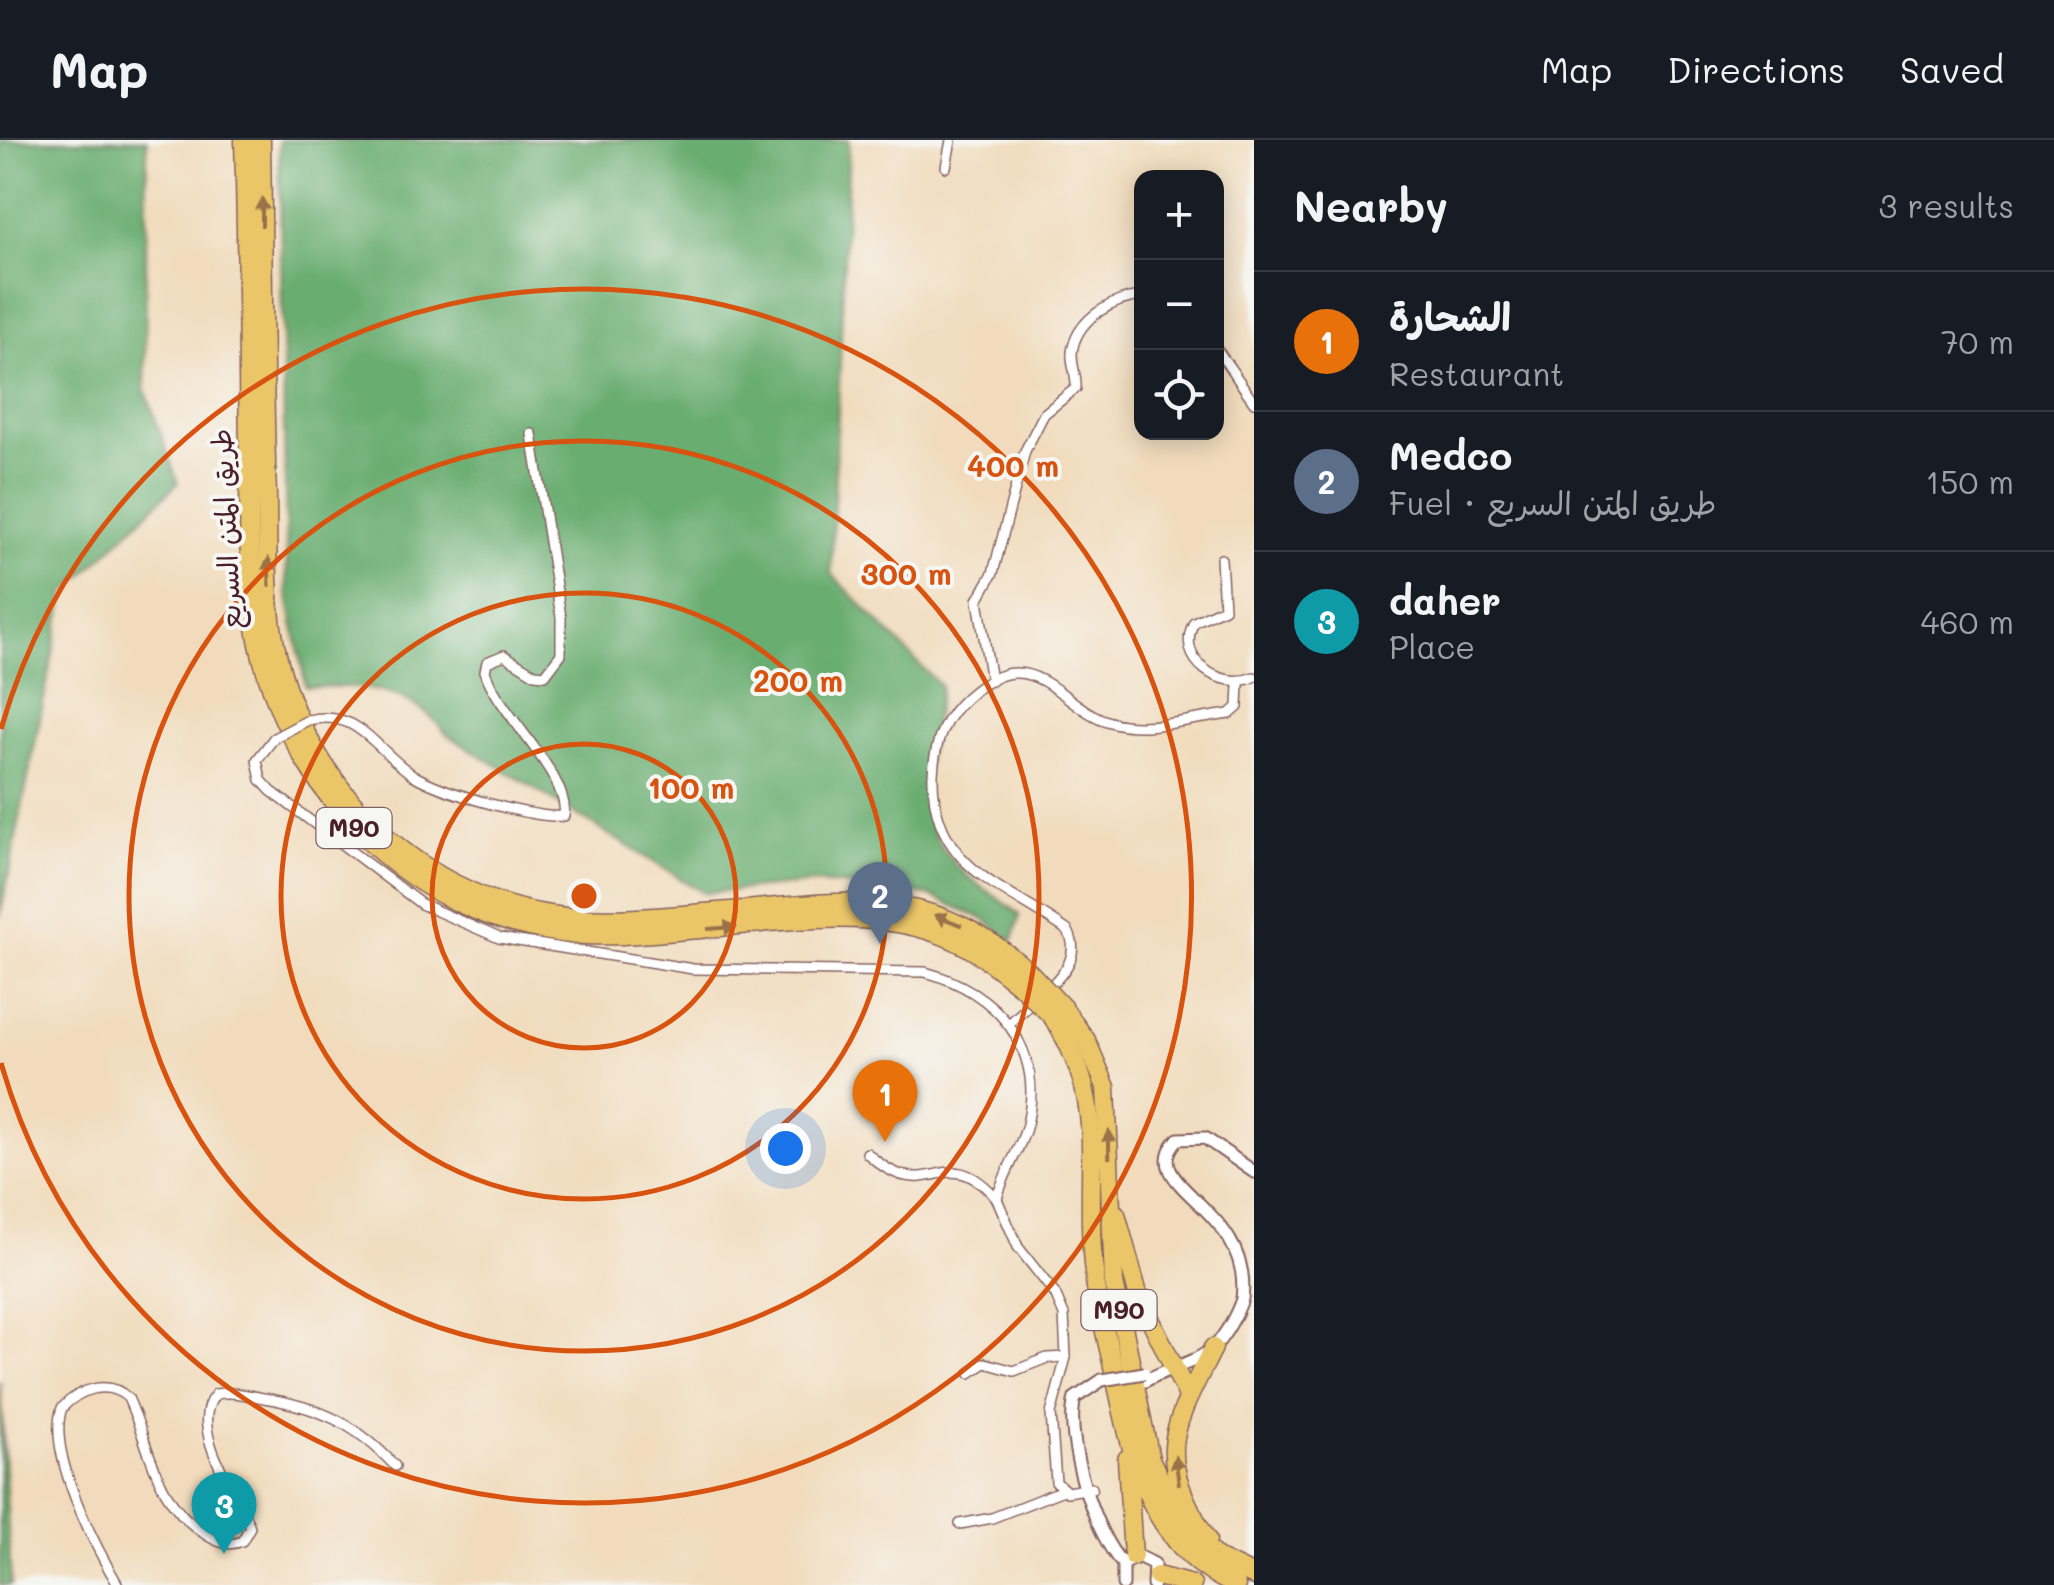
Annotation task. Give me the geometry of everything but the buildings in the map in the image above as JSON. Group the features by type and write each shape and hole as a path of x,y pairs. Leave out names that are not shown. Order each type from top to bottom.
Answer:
{"highway":[{"name":"طريق المتن السريع","path":"244,140 250,543 256,627 268,678 298,753 344,818 410,878 484,914 520,925 565,934 623,935 875,919 921,928 964,944 1025,979"},
{"name":"طريق المتن السريع","path":"261,140 271,623 288,690 313,746 376,830 446,880 502,904 547,915 642,919 881,901 928,912 971,929 1086,1040 1106,1087 1114,1282 1150,1458 1182,1526 1217,1558 1254,1576"},
{"name":"طريق المتن السريع","path":"1057,1012 1086,1086 1092,1256 1140,1483 1174,1541 1212,1572 1236,1585"},
{"path":"1109,1195 1138,1294 1188,1396"},
{"path":"1213,1348 1175,1427 1176,1466 1188,1509 1217,1558"},
{"path":"1128,1438 1128,1560"},
{"path":"1155,1580 1192,1585"}],"street":[{"path":"946,167 951,140"},
{"path":"991,681 978,600 993,572 1025,451 1044,414 1076,388 1074,342 1099,310 1122,298 1134,297"},
{"path":"1217,350 1254,402"},
{"path":"532,434 561,617 561,654 545,675 535,674 504,654 487,662 484,671 553,780 565,804 564,816 453,794 413,774 353,723 331,717 308,720 274,738 257,760 261,780 421,904 499,938 693,969 925,972 975,991 1010,1023 1025,1060 1028,1119 997,1199"},
{"path":"1221,559 1224,608 1194,622 1190,641 1208,674 1239,684 1254,678"},
{"path":"1010,1023 1056,980 1074,950 1068,931 1000,892 968,866 936,812 934,752 954,712 1002,674 1030,675 1076,708 1112,724 1139,725 1230,714 1238,707 1239,684"},
{"path":"1155,1580 1150,1560 1128,1560 1107,1546 1090,1493 1072,1407 1082,1389 1148,1376 1213,1348 1240,1306 1248,1257 1234,1228 1176,1177 1168,1155 1178,1139 1206,1138 1254,1172"},
{"path":"868,1153 883,1168 908,1180 928,1180 946,1170 961,1170 978,1177 997,1199 1018,1246 1060,1304 1066,1357 1054,1394 1050,1434 1054,1473 1063,1490"},
{"path":"970,1373 985,1363 1014,1371 1066,1357"},
{"path":"118,1585 89,1529 60,1445 62,1408 79,1394 104,1386 120,1390 128,1398 163,1490 199,1530 225,1544 242,1541 250,1527 216,1463 209,1410 216,1394 286,1402 336,1418 369,1440 395,1466"},
{"path":"960,1524 992,1518 1063,1490 1090,1493"},
{"path":"1122,1585 1128,1560"}],"green space":[{"path":"0,140 147,140 145,390 178,483 65,593 0,917"},
{"path":"279,140 849,140 831,573 941,687 925,785 933,829 944,851 963,872 1020,915 1013,941 983,919 931,896 901,890 816,883 704,893 446,734 417,706 365,688 306,687 287,591"},
{"path":"0,1380 11,1585 0,1585"}],"place":[{"name":"Medco","path":"880,944"},
{"name":"الشحارة","path":"885,1142"},
{"name":"daher","path":"224,1554"}]}
